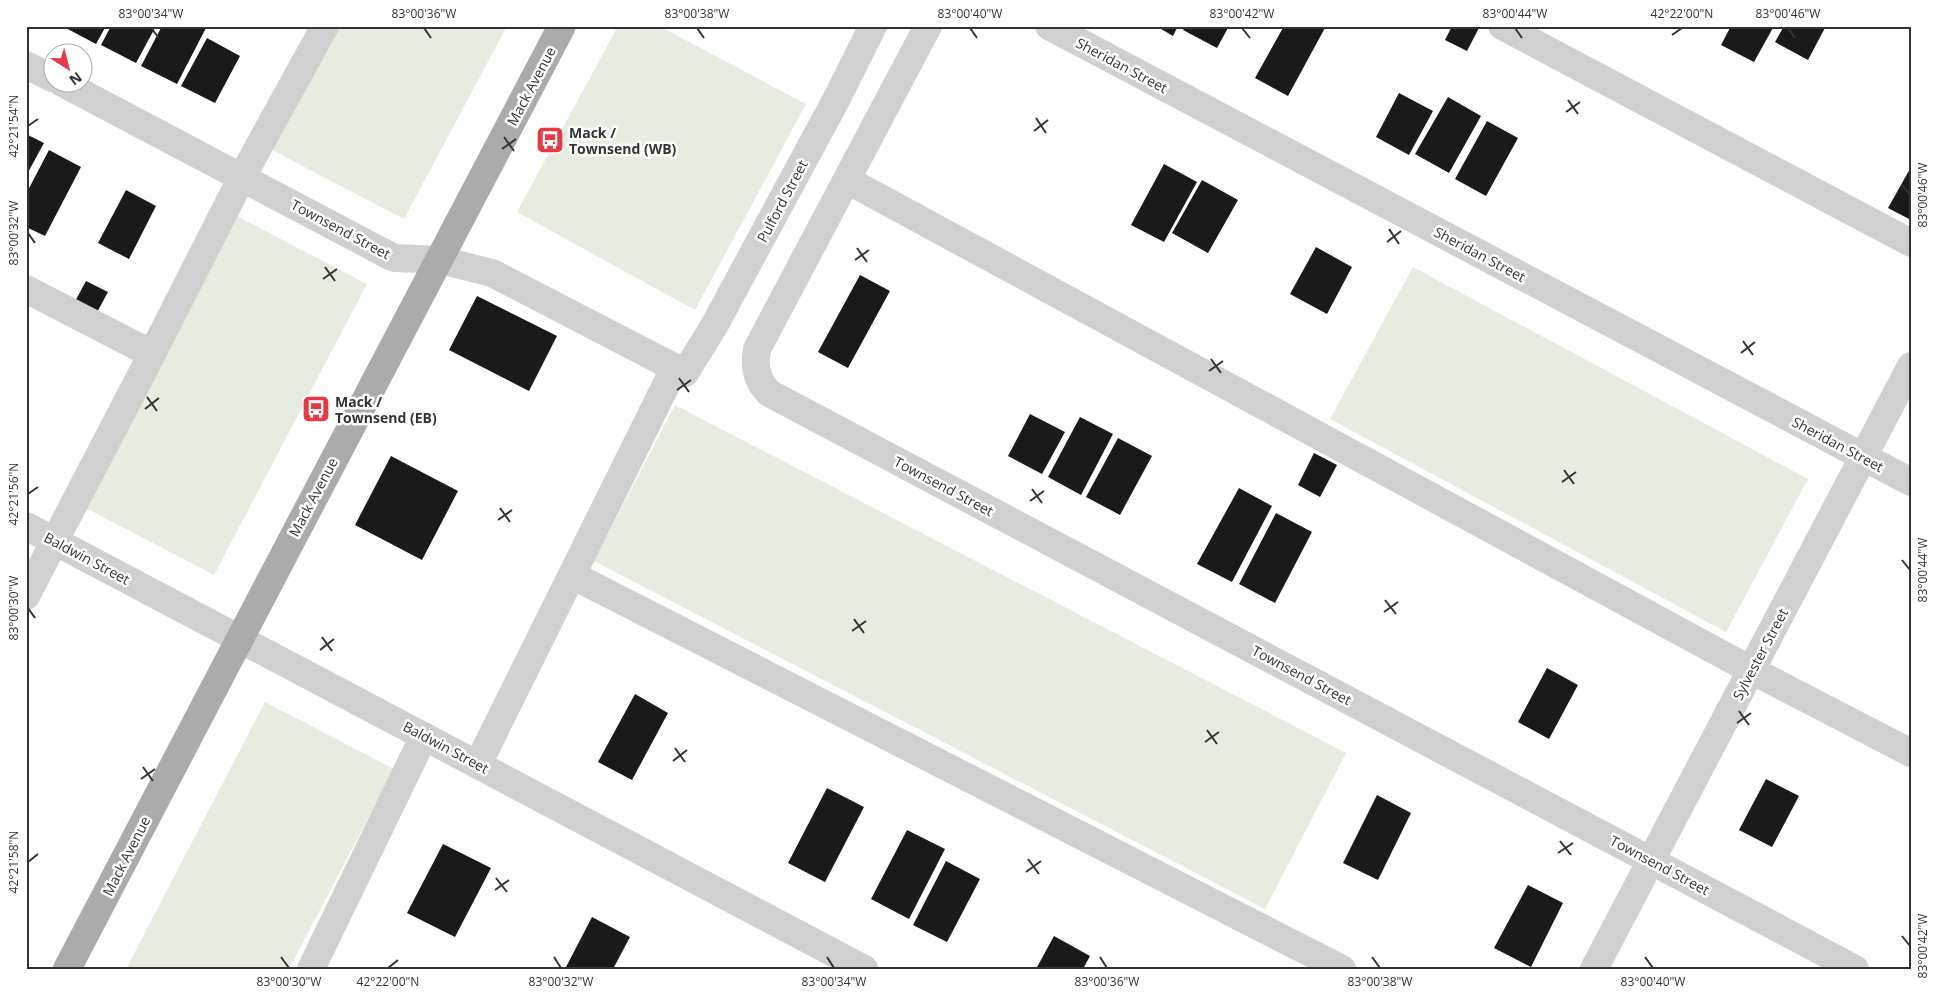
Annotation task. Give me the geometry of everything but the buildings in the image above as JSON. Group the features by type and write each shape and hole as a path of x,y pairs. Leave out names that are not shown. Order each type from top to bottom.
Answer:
{"main road":[{"name":"Mack Avenue","path":"67,969 239,637 440,260 562,26"}],"street":[{"path":"26,596 242,177 325,26"},
{"name":"Pulford Street","path":"478,764 572,575 680,370 719,318 836,100 873,26"},
{"path":"928,26 846,180 1751,670 1911,753"},
{"name":"Sheridan Street","path":"1049,26 1911,482"},
{"path":"1502,26 1911,243"},
{"path":"26,65 42,73"},
{"name":"Townsend Street","path":"80,92 395,258 440,260 492,272 680,370"},
{"name":"Townsend Street","path":"846,180 757,349 756,374 761,384 769,393 1855,969"},
{"path":"26,290 152,354"},
{"name":"Sylvester Street","path":"1594,969 1911,366"},
{"name":"Baldwin Street","path":"26,526 864,969"},
{"path":"572,575 1342,969"},
{"path":"311,969 424,736"}],"shaded area":[{"path":"338,26 507,26 404,219 272,150"},
{"path":"618,26 659,26 806,104 695,310 517,212"},
{"path":"235,215 367,284 214,575 82,506"},
{"path":"1413,267 1808,479 1726,632 1330,419"},
{"path":"675,405 1346,753 1265,909 594,561"},
{"path":"265,702 394,769 289,969 126,969"}],"place":[{"name":"Mack / Townsend (WB)","path":"550,140"},
{"name":"Mack / Townsend (EB)","path":"316,409"}]}
